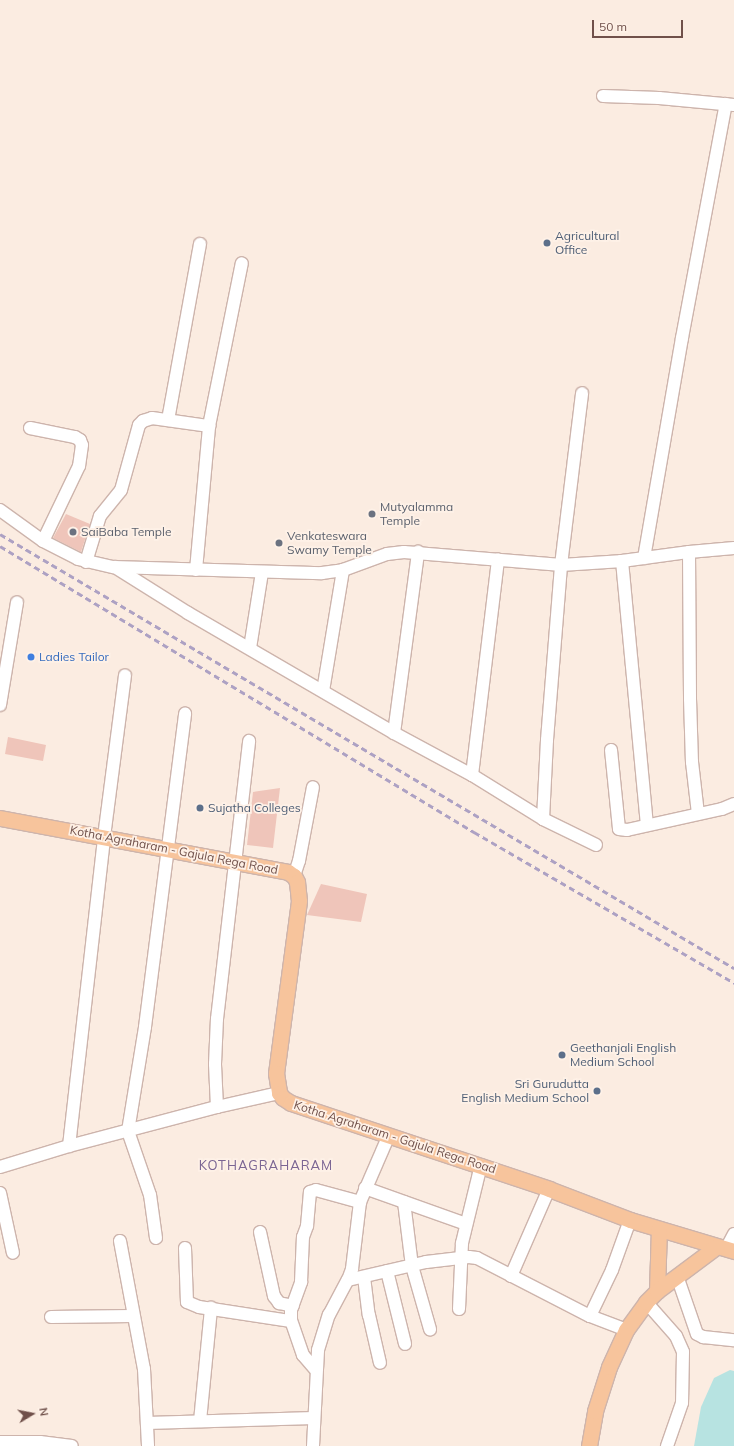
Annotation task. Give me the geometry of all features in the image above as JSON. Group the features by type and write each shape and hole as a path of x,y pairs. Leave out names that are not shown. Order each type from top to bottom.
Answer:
{"main road":[{"name":"Kotha Agraharam - Gajula Rega Road","path":"0,818 167,848 288,872 294,876 297,882 299,901 276,1073 279,1093 283,1098 291,1103 549,1189 630,1220 725,1249"},
{"path":"657,1291 659,1229"},
{"path":"589,1446 595,1411 609,1366 626,1330 646,1302 657,1291 677,1276 725,1249"}],"street":[{"path":"603,96 659,98 730,105 683,330 644,558"},
{"path":"168,420 200,244"},
{"path":"196,570 209,426 242,263"},
{"path":"543,819 547,740 561,565 582,393"},
{"path":"86,562 100,516 121,490 140,426 147,419 168,420 209,426"},
{"path":"30,428 75,437 80,440 82,445 79,466 43,540"},
{"path":"0,510 43,540 86,562 114,567 322,573 343,570 387,554 418,552 561,565 622,561 689,552 734,548"},
{"path":"394,733 418,552"},
{"path":"689,552 692,762 698,814"},
{"path":"472,775 498,560"},
{"path":"622,561 647,824"},
{"path":"114,567 188,613 394,733 472,775 543,819 596,844"},
{"path":"323,691 343,570"},
{"path":"250,648 262,572"},
{"path":"0,705 17,602"},
{"path":"69,1146 104,837 125,675"},
{"path":"156,1238 150,1195 128,1131 145,1027 185,714"},
{"path":"217,1107 215,1064 217,1019 249,741"},
{"path":"611,750 619,829 627,830 647,824 722,809 734,804"},
{"path":"294,876 299,862 313,787"},
{"path":"0,1167 69,1146 217,1107 279,1093"},
{"path":"313,1446 318,1350 329,1315 348,1280 352,1269 360,1202 389,1135"},
{"path":"459,1309 461,1256 466,1224 481,1166"},
{"path":"365,1188 466,1224"},
{"path":"511,1276 549,1189"},
{"path":"316,1370 303,1355 291,1321 293,1306 301,1282 303,1237 307,1226 310,1192 316,1190 360,1202"},
{"path":"0,1193 13,1253"},
{"path":"404,1202 412,1266 430,1329"},
{"path":"590,1316 612,1270 630,1220"},
{"path":"260,1232 274,1296 279,1303 293,1306"},
{"path":"725,1249 734,1234"},
{"path":"120,1241 132,1316 144,1369 148,1446"},
{"path":"185,1248 187,1302 199,1307 291,1321"},
{"path":"348,1280 461,1256 477,1258 590,1316 626,1330"},
{"path":"387,1271 405,1344"},
{"path":"364,1276 369,1315 380,1362"},
{"path":"677,1276 696,1334 734,1340"},
{"path":"646,1302 676,1336 683,1352 682,1403 667,1446"},
{"path":"200,1421 211,1308"},
{"path":"51,1317 132,1316"},
{"path":"147,1422 314,1418"},
{"path":"0,1442 72,1446"}],"water":[{"path":"730,1370 734,1371 734,1446 694,1446 701,1407 714,1378"}],"building":[{"name":"SaiBaba Temple","path":"66,514 90,524 81,552 53,538"},
{"path":"8,737 46,745 43,761 5,754"},
{"path":"280,788 273,848 247,845 253,792"},
{"path":"321,884 367,894 361,922 307,915"}],"railway":[{"path":"0,534 734,968"},
{"path":"0,546 474,832 734,983"}],"place":[{"name":"Agricultural Office","path":"547,243"},
{"name":"Mutyalamma Temple","path":"372,514"},
{"name":"SaiBaba Temple","path":"73,532"},
{"name":"Venkateswara Swamy Temple","path":"279,543"},
{"name":"Ladies Tailor","path":"31,657"},
{"name":"Sujatha Colleges","path":"200,808"},
{"name":"Geethanjali English Medium School","path":"562,1055"},
{"name":"Sri Gurudutta English Medium School","path":"597,1091"}],"district":[{"name":"KOTHAGRAHARAM","path":"266,1165"}]}
